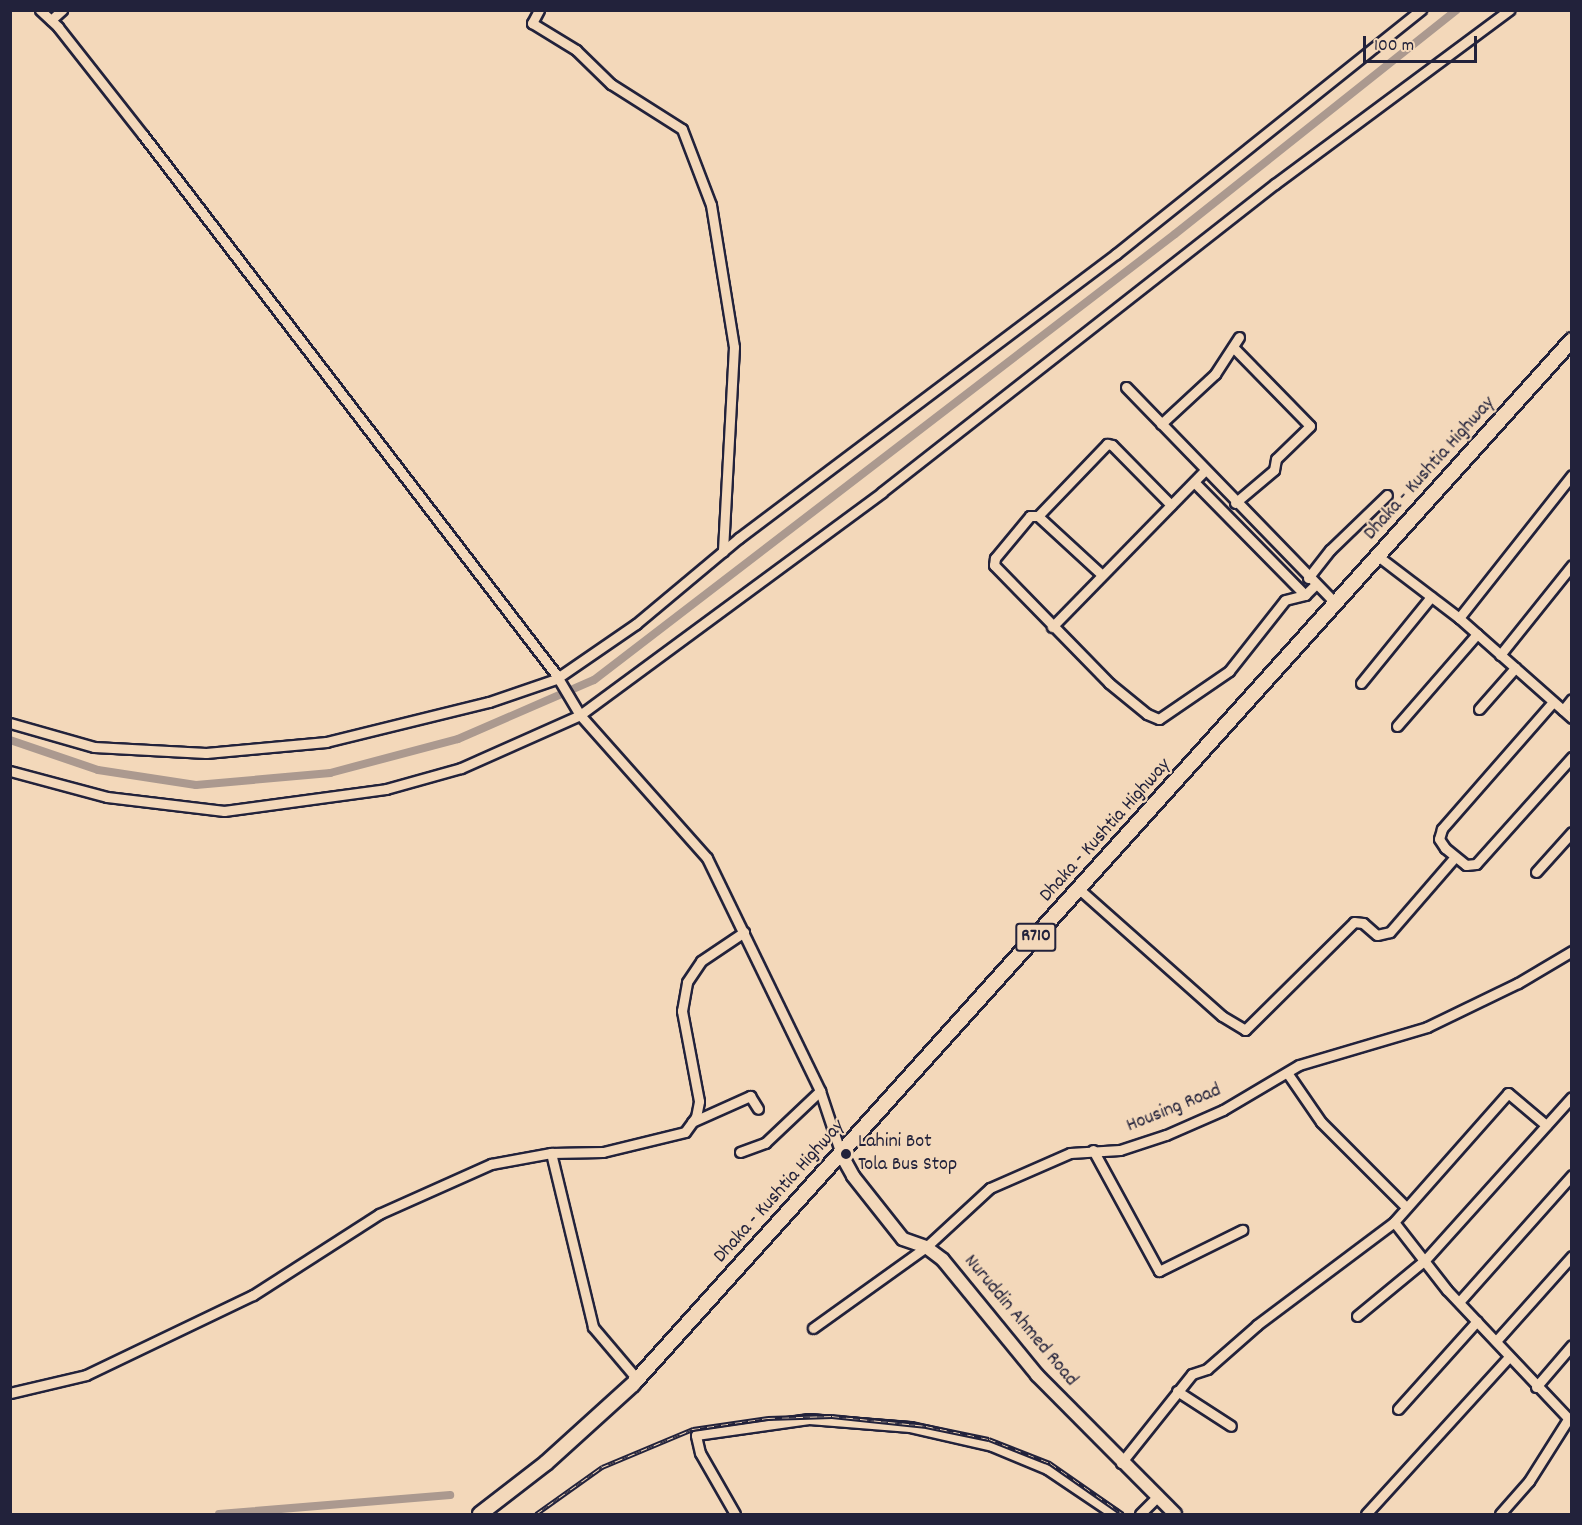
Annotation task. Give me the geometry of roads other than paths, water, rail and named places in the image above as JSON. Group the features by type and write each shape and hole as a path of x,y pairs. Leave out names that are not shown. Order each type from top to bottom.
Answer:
{"main road":[{"name":"Dhaka - Kushtia Highway","path":"480,1515 546,1463 638,1380 1572,340"},
{"name":"Nuruddin Ahmed Road","path":"841,1154 853,1176 903,1239 926,1247 943,1260 1037,1376 1121,1464 1175,1515"}],"street":[{"path":"40,10 51,20 143,135 556,679 580,715 707,858 820,1091 841,1154"},
{"path":"51,20 63,10"},
{"path":"539,10 532,23 576,50 611,84 682,129 711,205 734,346 723,552"},
{"path":"10,723 94,747 206,753 326,742 489,702 556,679 636,624 723,552 1116,254 1421,10"},
{"path":"10,771 107,797 224,811 397,786 461,768 580,715 882,492 1275,184 1509,10"},
{"path":"1161,424 1215,375 1239,337"},
{"path":"1233,347 1310,426 1276,459 1274,470 1235,503"},
{"path":"1126,387 1311,582 1336,604"},
{"path":"1038,516 1107,444 1112,445 1171,505"},
{"path":"1052,627 1101,574 1205,470"},
{"path":"1458,618 1572,475"},
{"path":"1194,482 1305,595"},
{"path":"1305,595 1330,550 1387,495"},
{"path":"1101,574 1038,516 1030,516 995,558 994,565 1109,683 1148,714 1159,719 1229,671 1285,600 1305,595"},
{"path":"1379,557 1458,618 1572,718"},
{"path":"1500,655 1572,565"},
{"path":"1361,683 1431,597"},
{"path":"1397,726 1477,634"},
{"path":"1479,709 1515,668"},
{"path":"1563,710 1572,699"},
{"path":"1553,702 1442,829 1439,839 1454,858 1466,865 1476,864 1572,757"},
{"path":"1536,872 1572,832"},
{"path":"1079,889 1222,1016 1245,1030 1354,922 1363,923 1377,935 1390,932 1454,858"},
{"path":"10,1393 86,1375 253,1295 379,1214 491,1164 551,1154 636,1147 684,1132 692,1122 699,1101 684,1033 682,1011 687,982 701,961 744,933"},
{"name":"Housing Road","path":"813,1328 926,1247 990,1188 1041,1163 1070,1153 1120,1150 1166,1135 1223,1110 1288,1074 1299,1065 1355,1046 1426,1028 1572,951"},
{"path":"1288,1074 1321,1122 1406,1207"},
{"path":"740,1152 765,1143 820,1091"},
{"path":"1121,1464 1192,1374 1207,1369 1257,1325 1394,1222 1508,1093 1546,1125"},
{"path":"692,1122 750,1095 758,1108"},
{"path":"1358,1316 1425,1260 1572,1097"},
{"path":"1093,1150 1159,1271 1242,1230"},
{"path":"551,1154 593,1327 638,1380"},
{"path":"1459,1302 1572,1175"},
{"path":"1394,1222 1459,1302 1536,1387 1565,1413 1569,1422 1529,1481 1500,1515"},
{"path":"1496,1341 1572,1256"},
{"path":"1398,1409 1477,1321"},
{"path":"1536,1387 1572,1345"},
{"path":"1366,1515 1509,1357"},
{"path":"1177,1391 1231,1426"},
{"path":"735,1515 700,1453 696,1435 809,1419 910,1427 992,1446 1047,1469 1114,1515"},
{"path":"1140,1515 1156,1498"}],"waterway":[{"path":"10,740 98,770 196,785 330,773 458,739 594,680 1175,234 1457,10"},
{"path":"219,1514 450,1495"}],"railway":[{"path":"536,1514 602,1467 693,1429 768,1418 832,1416 926,1426 989,1439 1050,1463 1123,1514"}],"place":[{"name":"Lahini Bot Tola Bus Stop","path":"846,1154"}]}
